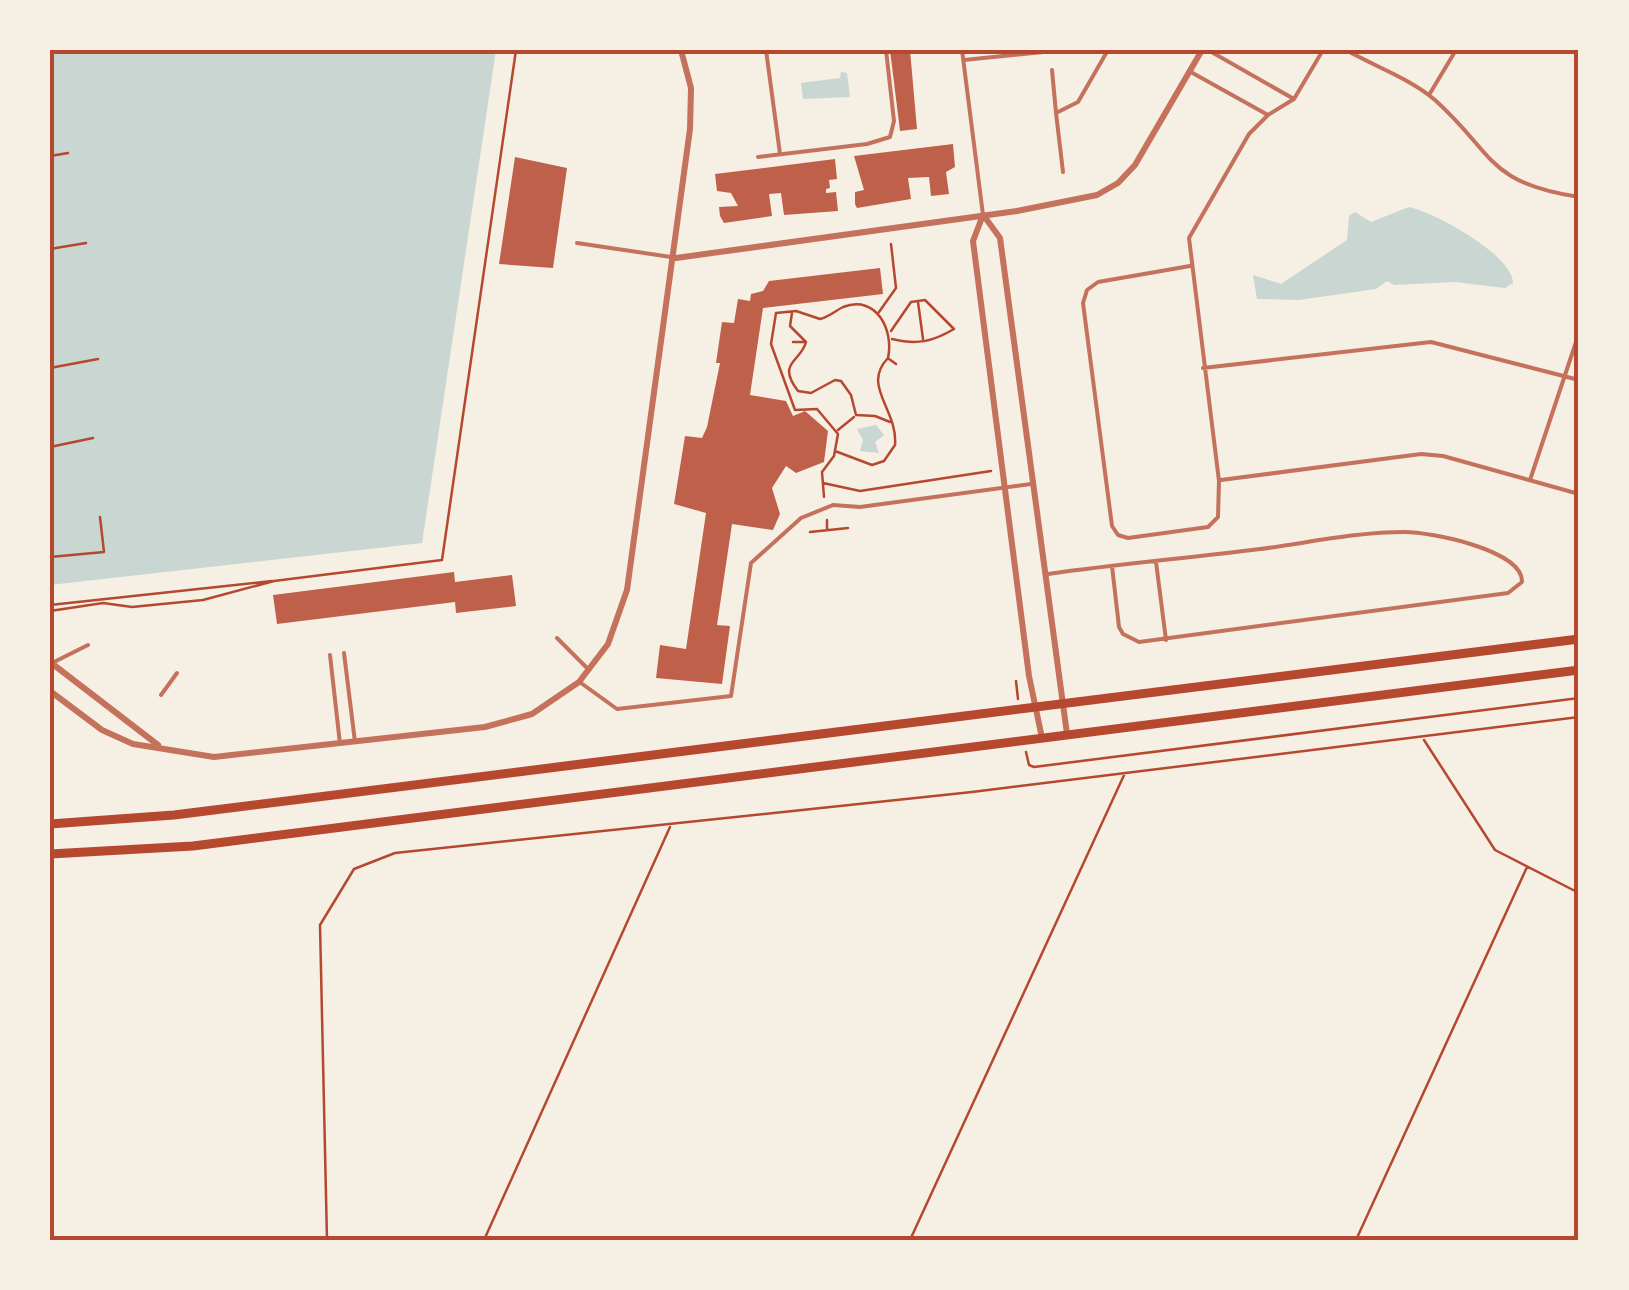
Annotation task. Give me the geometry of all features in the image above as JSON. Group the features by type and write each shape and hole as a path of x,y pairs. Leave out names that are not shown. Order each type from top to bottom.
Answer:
{"main road":[{"path":"50,824 174,816 1579,639"},
{"path":"50,854 192,846 1579,670"}],"street":[{"path":"50,691 102,730 133,744 214,757 506,723 557,700 579,682 613,635 627,590 676,258 692,104 681,50"},
{"path":"676,258 1082,200 1118,183 1135,166 1205,50"},
{"path":"984,215 1001,245 1066,734"},
{"path":"984,215 973,241 1030,682 1042,738"},
{"path":"50,663 158,746"}],"lane":[{"path":"766,50 780,155"},
{"path":"758,157 881,142 890,137 894,121 886,50"},
{"path":"962,50 984,215"},
{"path":"964,60 1064,50"},
{"path":"1056,112 1078,102 1108,50"},
{"path":"1205,50 1294,100"},
{"path":"1190,266 1098,282 1087,290 1084,303 1112,526 1118,535 1128,538 1208,527 1218,517 1219,481 1189,238 1249,134 1268,115 1294,100 1323,50"},
{"path":"1346,50 1429,95 1498,170 1522,184 1579,196"},
{"path":"1429,95 1456,50"},
{"path":"1052,70 1063,172"},
{"path":"1189,71 1268,115"},
{"path":"576,243 676,258"},
{"path":"1530,480 1579,333"},
{"path":"1203,368 1432,342 1579,380"},
{"path":"1219,481 1421,454 1442,456 1579,494"},
{"path":"579,682 617,709 730,696 752,563 801,518 825,508 1031,484"},
{"path":"1043,575 1112,566 1405,532 1448,538 1508,558 1522,574 1520,587 1508,593 1139,642 1124,634 1112,566"},
{"path":"1156,562 1166,640"},
{"path":"558,638 589,670"},
{"path":"50,663 88,645"},
{"path":"344,652 355,742"},
{"path":"330,654 340,744"},
{"path":"161,695 177,674"}],"path":[{"path":"50,604 442,560 516,50"},
{"path":"50,156 68,153"},
{"path":"50,250 86,243"},
{"path":"878,313 896,288 891,244"},
{"path":"889,332 896,329 911,302 925,300 954,330 923,342 890,339"},
{"path":"918,301 923,342"},
{"path":"828,530 822,472 835,451 836,431 818,409 795,410 771,344 776,313 793,312 820,320 846,306 878,313 889,332 888,358 876,372 875,382 890,410 896,446 884,461 867,465 835,451"},
{"path":"793,312 790,326 806,342"},
{"path":"793,342 806,342"},
{"path":"806,342 804,351 792,358 792,382 798,391 811,393 841,381 851,395 856,415"},
{"path":"888,358 896,364"},
{"path":"50,368 98,359"},
{"path":"836,431 856,415 875,416 892,423"},
{"path":"50,447 92,438"},
{"path":"823,483 860,490 992,470"},
{"path":"50,558 104,552 100,517"},
{"path":"810,532 848,528"},
{"path":"50,611 103,603 132,607 202,600 274,581"},
{"path":"1027,758 1034,767 1579,698"},
{"path":"328,1240 320,925 354,869 395,853 670,826 1579,717"},
{"path":"1423,738 1496,850 1579,893"},
{"path":"910,1240 1126,771"},
{"path":"484,1240 670,826"},
{"path":"1356,1240 1527,867"}],"shaded area":[{"path":"50,50 496,50 422,543 50,585"},
{"path":"841,72 847,73 850,97 803,99 801,83 840,78"},
{"path":"1409,207 1436,217 1487,248 1510,272 1513,283 1505,288 1455,282 1394,285 1387,281 1376,289 1299,300 1257,299 1253,275 1281,284 1347,240 1349,216 1355,212 1371,222"},
{"path":"876,425 884,435 875,442 879,453 860,451 863,440 857,429"}],"building":[{"path":"890,50 910,50 917,129 900,131"},
{"path":"953,144 955,167 946,172 949,194 931,196 929,177 908,178 911,199 857,208 855,192 864,190 854,156"},
{"path":"515,157 567,168 553,268 499,264"},
{"path":"835,159 837,179 829,180 826,193 836,192 838,211 784,215 781,193 769,194 772,216 724,223 720,216 719,207 738,206 731,193 717,191 715,174"},
{"path":"880,268 883,294 763,308 750,395 786,401 793,416 805,411 828,431 824,462 796,473 786,466 772,488 780,514 773,530 732,524 717,625 730,626 722,684 656,678 660,645 686,649 706,513 674,504 685,436 702,438 707,427 720,363 716,363 722,322 734,323 738,299 750,301 751,294 763,291 769,281"},
{"path":"454,572 455,582 512,575 516,606 456,613 455,602 277,624 273,595"}]}
